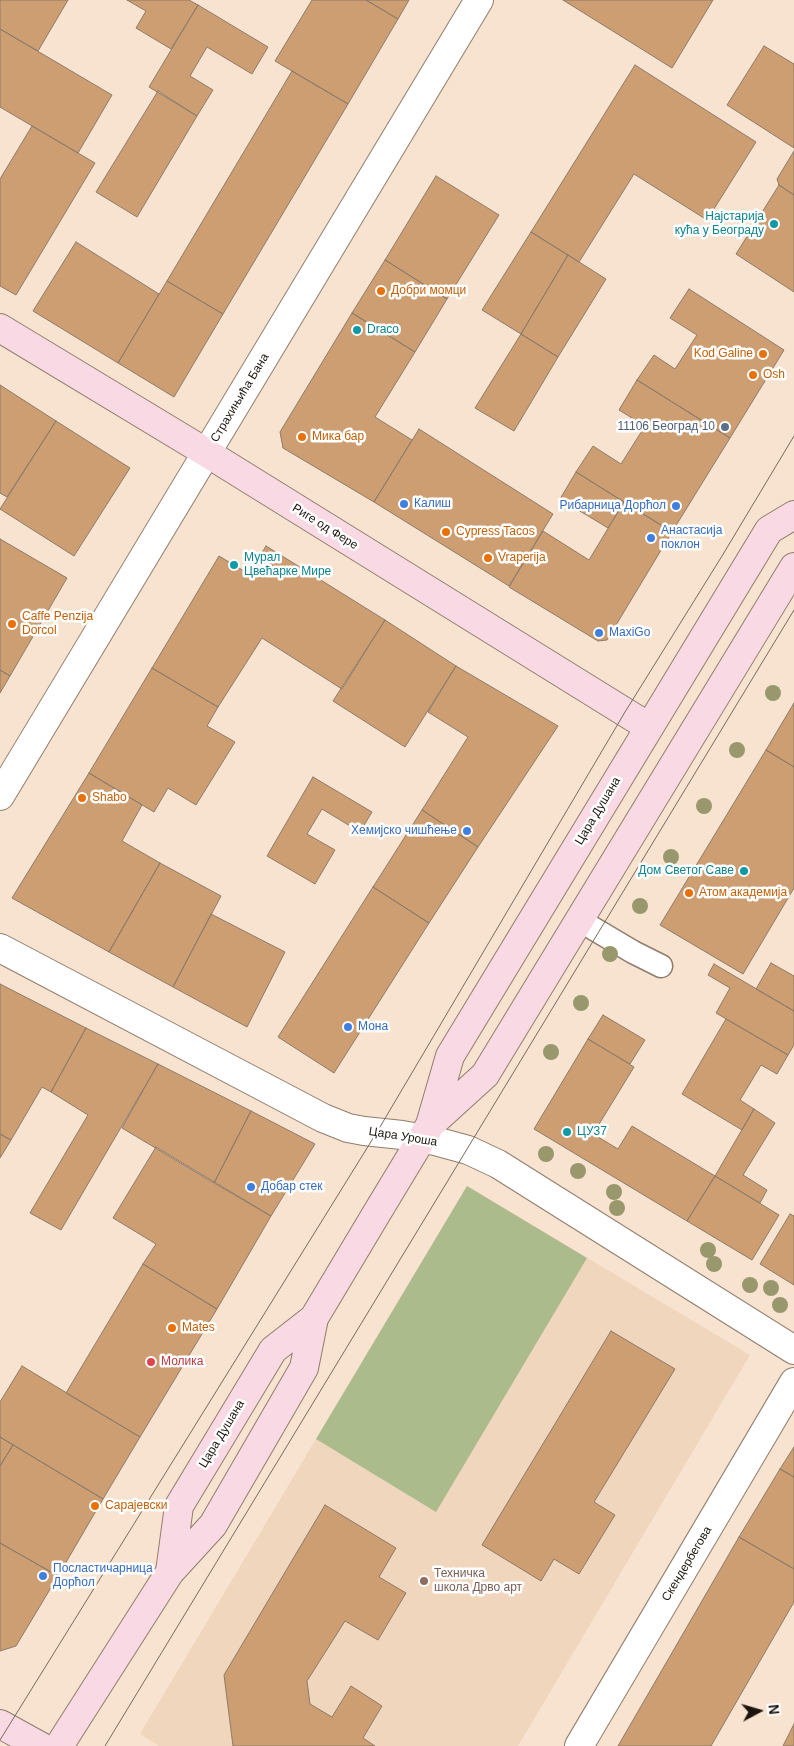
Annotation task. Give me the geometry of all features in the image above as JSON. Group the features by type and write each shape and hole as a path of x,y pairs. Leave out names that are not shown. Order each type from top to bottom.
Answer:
{"main road":[{"name":"Риге од Фере","path":"0,328 207,453 649,727"},
{"name":"Цара Душана","path":"59,1746 170,1572 213,1525 304,1368 314,1318 426,1132 450,1056 769,530 794,515"},
{"name":"Цара Душана","path":"426,1132 485,1075 794,567"},
{"name":"Цара Душана","path":"170,1572 179,1506 272,1350 314,1318"},
{"path":"0,1724 40,1746"}],"street":[{"name":"Страхињића Бана","path":"0,796 480,0"},
{"name":"Цара Уроша","path":"0,948 323,1118 348,1128 364,1131 426,1132 498,1164 794,1350"},
{"name":"Скендербегова","path":"579,1746 794,1382"}],"lane":[{"path":"579,920 661,966"}],"shaded area":[{"name":"Техничка школа Дрво арт","path":"467,1186 750,1355 518,1746 159,1746 140,1734"}],"green space":[{"path":"467,1186 587,1258 436,1512 316,1439"}],"building":[{"path":"0,0 68,0 38,51 0,29"},
{"path":"127,0 189,0 198,5 171,49 136,28 146,11"},
{"path":"312,0 366,0 398,19 348,104 275,61"},
{"path":"366,0 409,0 398,19"},
{"path":"563,0 713,0 672,68"},
{"path":"198,5 268,47 252,74 207,47 190,76 213,90 197,116 149,87"},
{"path":"0,29 112,95 78,153 0,107"},
{"path":"764,46 794,64 794,148 727,105"},
{"path":"635,65 756,142 707,220 634,174 579,262 531,232"},
{"path":"292,71 348,104 223,314 167,281"},
{"path":"158,91 197,116 137,217 96,192"},
{"path":"32,126 95,163 16,295 0,286 0,179"},
{"path":"794,151 794,195 779,185 777,179"},
{"path":"436,176 499,215 447,299 385,260"},
{"name":"Најстарија кућа у Београду","path":"779,185 794,195 794,292 736,254"},
{"path":"531,232 568,255 521,334 482,310"},
{"path":"76,242 159,294 118,363 33,311"},
{"path":"568,255 606,279 558,357 521,334"},
{"path":"385,260 447,299 415,352 352,313"},
{"path":"167,281 223,314 174,397 118,363"},
{"path":"689,289 784,350 730,438 637,380 654,355 675,369 697,335 670,318"},
{"path":"352,313 415,352 375,417 412,440 374,502 283,448 280,432"},
{"path":"521,334 558,357 514,431 475,408"},
{"path":"637,380 730,438 672,532 576,472 593,446 621,464 645,426 619,410"},
{"path":"0,385 56,421 7,497 0,493"},
{"path":"56,421 130,468 74,556 0,509"},
{"path":"419,429 553,514 509,586 374,502"},
{"path":"576,472 624,502 608,528 560,499"},
{"path":"624,502 672,532 607,640 598,641 509,587 543,531 589,560"},
{"path":"0,539 67,578 10,676 0,670"},
{"path":"266,546 385,620 342,689 262,638 218,707 152,668 219,556 249,574"},
{"path":"385,620 456,666 405,747 333,701"},
{"path":"456,666 558,726 478,847 422,810 468,737 428,712"},
{"path":"152,668 218,707 207,726 235,742 196,805 168,788 154,812 89,773"},
{"path":"0,670 10,676 0,693"},
{"path":"794,703 794,767 766,750"},
{"name":"Дом Светог Саве","path":"766,750 794,767 794,888 743,974 660,925"},
{"path":"89,773 142,805 122,841 160,863 109,952 12,898"},
{"path":"313,777 372,812 360,832 322,809 307,834 335,850 315,884 267,856"},
{"path":"422,810 478,847 429,923 373,887"},
{"path":"160,863 221,896 173,987 109,952"},
{"path":"373,887 429,923 334,1073 278,1037"},
{"path":"211,914 285,952 247,1027 173,987"},
{"path":"771,963 794,976 794,1011 756,989"},
{"path":"714,964 794,1011 794,1045 788,1055 716,1013 730,988 708,975"},
{"path":"0,984 86,1028 51,1092 42,1087 11,1140 0,1134"},
{"path":"603,1015 645,1040 630,1064 588,1039"},
{"path":"726,1019 788,1055 777,1074 761,1065 740,1100 754,1109 742,1130 682,1094"},
{"path":"86,1028 158,1064 61,1230 30,1213 88,1115 51,1092"},
{"name":"ЦУ37","path":"588,1039 634,1067 593,1134 618,1149 632,1126 715,1176 687,1221 534,1129"},
{"path":"158,1064 251,1111 214,1183 122,1128"},
{"path":"754,1109 775,1123 743,1175 767,1190 760,1203 715,1176"},
{"path":"251,1111 315,1144 271,1216 214,1183"},
{"path":"0,1134 11,1140 0,1158"},
{"path":"156,1147 271,1216 217,1309 143,1264 156,1244 113,1218"},
{"path":"715,1176 779,1215 752,1260 687,1221"},
{"path":"790,1214 794,1216 794,1285 760,1264"},
{"path":"143,1264 217,1309 140,1437 66,1393"},
{"path":"611,1331 675,1369 594,1502 615,1515 579,1574 554,1559 541,1581 482,1545"},
{"path":"22,1366 140,1437 103,1499 0,1437 0,1402"},
{"path":"0,1437 13,1445 0,1466"},
{"path":"13,1445 103,1499 58,1576 0,1543 0,1466"},
{"path":"794,1447 794,1477 780,1469"},
{"path":"780,1469 794,1477 794,1569 739,1537"},
{"path":"325,1505 396,1548 379,1577 406,1593 378,1640 345,1621 307,1681 310,1704 332,1717 351,1686 382,1706 363,1738 375,1746 233,1746 224,1675"},
{"path":"739,1537 794,1569 794,1602 711,1746 618,1746"},
{"path":"0,1543 58,1576 16,1646 0,1651"},
{"path":"794,1724 794,1746 783,1746"}],"tram line":[{"path":"0,1740 377,1132 625,712 794,436"},
{"path":"105,1746 794,610"}],"place":[{"name":"Најстарија кућа у Београду","path":"774,224"},
{"name":"Добри момци","path":"381,291"},
{"name":"Draco","path":"357,330"},
{"name":"Kod Galine","path":"763,354"},
{"name":"Osh","path":"753,375"},
{"name":"11106 Београд 10","path":"725,427"},
{"name":"Мика бар","path":"302,437"},
{"name":"Калиш","path":"404,504"},
{"name":"Рибарница Дорћол","path":"676,506"},
{"name":"Cypress Tacos","path":"446,532"},
{"name":"Анастасија поклон","path":"651,538"},
{"name":"Vraperija","path":"488,558"},
{"name":"Мурал Цвећарке Мире","path":"234,565"},
{"name":"Caffe Penzija Dorcol","path":"12,624"},
{"name":"MaxiGo","path":"599,633"},
{"name":"Shabo","path":"82,798"},
{"name":"Хемијско чишћење","path":"467,831"},
{"name":"Дом Светог Саве","path":"744,871"},
{"name":"Атом академија","path":"689,893"},
{"name":"Мона","path":"348,1027"},
{"name":"ЦУ37","path":"567,1132"},
{"name":"Добар стек","path":"251,1187"},
{"name":"Mates","path":"172,1328"},
{"name":"Молика","path":"151,1362"},
{"name":"Сарајевски","path":"95,1506"},
{"name":"Посластичарница Дорћол","path":"43,1576"},
{"name":"Техничка школа Дрво арт","path":"424,1581"}]}
